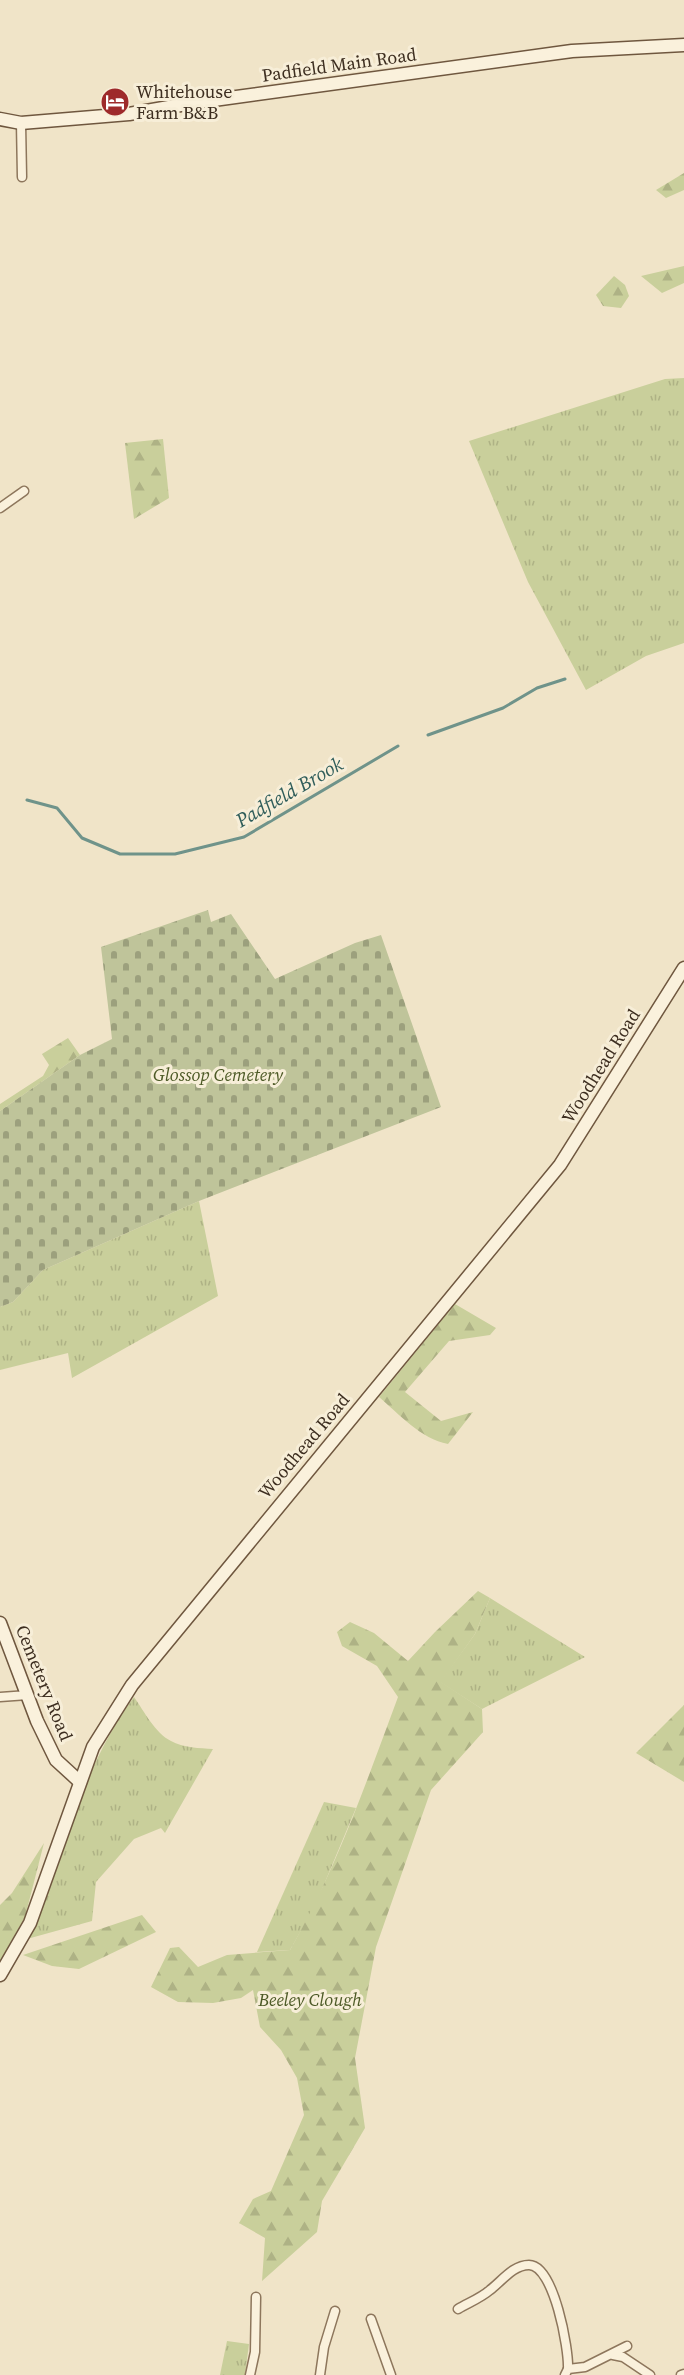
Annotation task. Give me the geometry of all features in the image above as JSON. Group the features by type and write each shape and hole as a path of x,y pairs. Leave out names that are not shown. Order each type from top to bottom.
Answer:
{"main road":[{"name":"Padfield Main Road","path":"0,120 21,123 129,114 192,103 572,51 684,45"},
{"name":"Woodhead Road","path":"0,1975 30,1923 93,1747 132,1685 560,1165 684,968"},
{"name":"Cemetery Road","path":"0,1623 27,1695 56,1760 80,1782"}],"street":[{"path":"21,123 22,177"},
{"path":"0,508 24,491"},
{"path":"0,1697 27,1695"},
{"path":"458,2309 489,2292 517,2268 528,2265 538,2267 561,2318 569,2352 567,2372 613,2355 627,2346"},
{"path":"250,2375 255,2352 256,2297"},
{"path":"321,2375 324,2348 335,2311"},
{"path":"371,2319 391,2375"},
{"path":"613,2355 623,2357 650,2375"}],"green space":[{"path":"684,173 684,190 666,198 656,190"},
{"path":"684,266 684,283 662,293 641,276"},
{"path":"614,276 625,285 629,296 621,308 603,306 596,295"},
{"path":"684,378 684,643 646,656 586,690 528,582 469,441 665,379"},
{"path":"163,439 169,498 134,519 125,443"},
{"name":"Glossop Cemetery","path":"208,910 211,922 231,914 275,979 355,943 381,935 441,1107 199,1201 43,1270 13,1302 0,1307 0,1111 80,1055 112,1039 101,947"},
{"path":"68,1038 80,1055 0,1111 0,1104 43,1076 49,1065 42,1054"},
{"path":"199,1201 218,1296 72,1378 68,1353 0,1370 0,1307 13,1302 43,1270"},
{"path":"455,1304 496,1328 490,1335 449,1341 405,1392 441,1421 473,1412 448,1444 420,1431 379,1397"},
{"name":"Beeley Clough","path":"478,1591 490,1598 475,1634 441,1682 482,1709 483,1732 431,1790 376,1947 355,2058 365,2128 322,2201 317,2232 262,2281 265,2238 239,2223 253,2199 271,2191 304,2115 297,2078 281,2050 260,2027 253,1990 241,1998 213,2003 178,2002 151,1987 170,1948 179,1947 198,1967 227,1955 290,1950 307,1920 336,1857 398,1697 377,1666 342,1646 337,1632 350,1622 374,1633 408,1661"},
{"path":"490,1598 585,1657 482,1709 440,1682 475,1634"},
{"path":"134,1697 160,1733 171,1741 181,1745 213,1749 165,1833 161,1828 134,1839 96,1882 92,1921 27,1939 38,1919 67,1833 90,1775 117,1721"},
{"path":"684,1705 684,1782 636,1753"},
{"path":"324,1802 356,1808 315,1906 290,1950 257,1952"},
{"path":"44,1843 25,1917 0,1961 0,1905 12,1893"},
{"path":"142,1915 156,1932 79,1969 52,1966 23,1955"},
{"path":"227,2341 249,2344 245,2375 220,2375"}],"waterway":[{"name":"Padfield Brook","path":"428,735 503,708 537,688 565,679"},
{"name":"Padfield Brook","path":"27,800 57,808 82,838 120,854 175,854 244,837 398,746"}],"place":[{"name":"Whitehouse Farm B&B","path":"115,102"}]}
